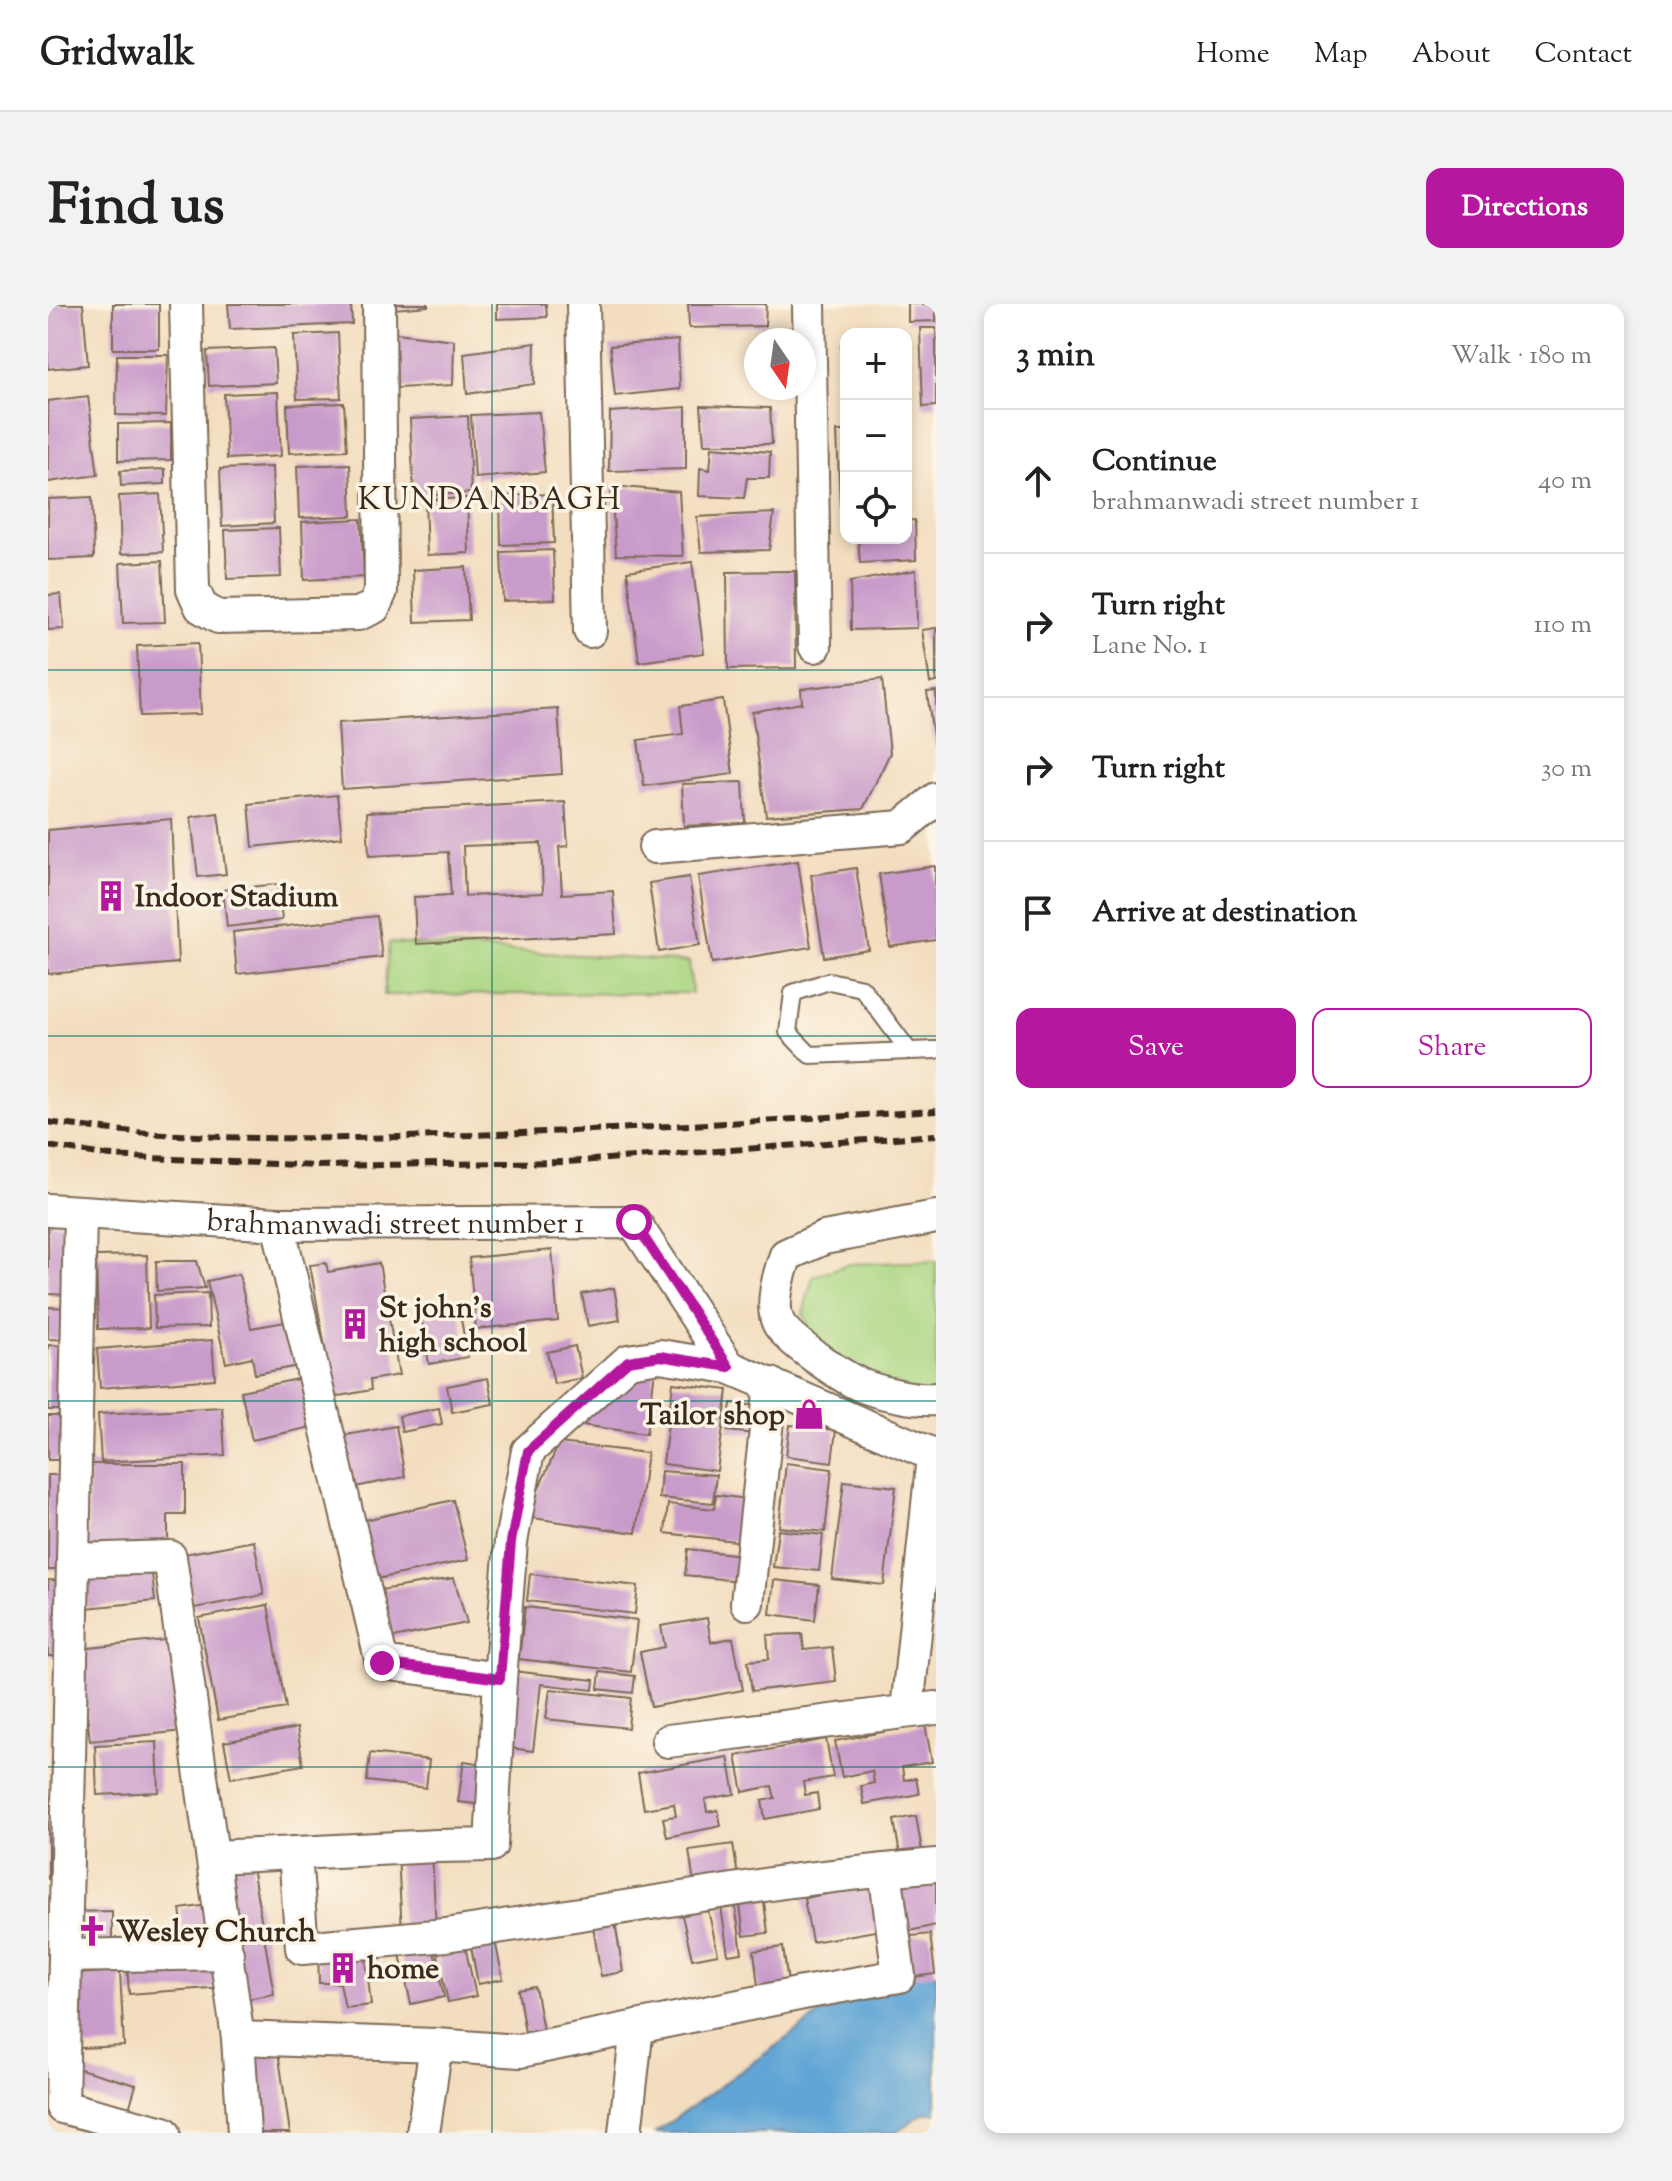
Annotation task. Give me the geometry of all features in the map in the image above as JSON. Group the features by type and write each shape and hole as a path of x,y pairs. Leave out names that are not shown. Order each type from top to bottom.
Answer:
{"street":[{"path":"186,304 193,589 201,607 218,617 358,614 374,607 381,591 379,304"},
{"path":"583,304 590,631"},
{"path":"809,304 815,646"},
{"path":"655,847 902,827 936,799"},
{"name":"brahmanwadi street number 1","path":"48,1210 278,1224 634,1222 729,1367"},
{"path":"80,1214 62,2107 164,2133"},
{"path":"936,1217 824,1238 786,1255 776,1282 778,1322 802,1348 862,1385 924,1400 936,1399"},
{"path":"278,1224 382,1663 500,1679"},
{"path":"213,1857 491,1845 511,1542 528,1451 628,1361 660,1356 729,1367 935,1456 921,1710 668,1741"},
{"path":"747,1603 771,1384"},
{"path":"75,1560 170,1557 238,2038 244,2133"},
{"path":"295,1853 302,1948 446,1935 790,1881 936,1865"},
{"path":"238,2038 520,2051 899,1976 885,1870"},
{"path":"65,1956 227,1953"},
{"path":"625,2133 637,2027"},
{"path":"423,2133 436,2045"}],"lane":[{"path":"909,1051 862,988 829,981 793,993 788,1032 810,1055 936,1050"}],"green space":[{"path":"389,943 689,962 692,993 384,995"},
{"path":"936,1261 936,1401 827,1362 803,1314 813,1276 849,1264"}],"water":[{"path":"936,1973 936,2113 924,2113 894,2133 655,2133 874,1975"}],"building":[{"path":"48,304 83,304 88,365 48,369"},
{"path":"113,304 159,304 159,349 113,349"},
{"path":"228,304 351,304 352,324 230,329"},
{"path":"394,304 428,304 428,306 394,309"},
{"path":"497,304 546,304 547,317 497,319"},
{"path":"688,304 766,304 765,326 689,328"},
{"path":"908,304 936,304 936,321 908,322"},
{"path":"920,328 936,328 936,406 923,407"},
{"path":"338,333 341,398 297,399 294,335"},
{"path":"396,333 454,340 453,385 397,388"},
{"path":"678,340 680,389 615,396 610,346"},
{"path":"535,343 534,384 467,394 464,353"},
{"path":"274,348 276,383 209,386 207,351"},
{"path":"117,355 168,355 166,416 116,415"},
{"path":"278,392 281,456 227,459 224,394"},
{"path":"88,396 98,475 48,482 48,401"},
{"path":"344,403 347,450 289,453 287,405"},
{"path":"701,406 770,408 772,444 704,444"},
{"path":"686,407 686,469 609,471 610,412"},
{"path":"539,412 545,472 475,478 471,415"},
{"path":"468,416 471,493 414,496 410,419"},
{"path":"171,423 171,460 118,461 118,424"},
{"path":"837,431 840,431 840,506"},
{"path":"712,447 770,452 769,478 747,478 744,498 699,496 700,468 710,470"},
{"path":"350,464 352,516 299,518 297,466"},
{"path":"272,467 274,523 222,526 220,469"},
{"path":"165,469 165,484 121,486 120,471"},
{"path":"611,486 679,492 683,556 616,555"},
{"path":"160,494 163,552 121,554 119,496"},
{"path":"552,494 554,543 501,545 500,496"},
{"path":"92,497 94,558 48,560 48,499"},
{"path":"467,498 469,553 427,555 425,500"},
{"path":"774,513 769,550 701,552 697,517"},
{"path":"361,519 364,577 304,580 302,522"},
{"path":"912,520 915,520 916,560 860,563 858,544 912,544"},
{"path":"279,528 281,577 227,579 225,530"},
{"path":"553,550 555,599 503,601 501,552"},
{"path":"162,561 165,622 123,623 120,563"},
{"path":"692,562 704,653 639,662 627,571"},
{"path":"466,567 469,620 415,622 413,570"},
{"path":"916,570 917,628 851,630 850,582"},
{"path":"795,571 796,668 728,669 727,572"},
{"path":"61,594 64,629 48,630 48,595"},
{"path":"936,628 936,682 930,683 922,630"},
{"path":"198,643 201,714 140,716 137,646"},
{"path":"882,679 890,753 863,809 766,816 752,712 802,703 801,689"},
{"path":"936,691 936,744 934,744 927,692"},
{"path":"723,700 733,774 644,786 638,740 683,734 680,706"},
{"path":"558,709 562,774 342,789 338,723"},
{"path":"743,782 745,823 684,826 682,784"},
{"path":"337,795 342,837 253,847 249,804"},
{"path":"565,802 568,846 559,847 562,894 613,891 616,934 416,944 414,897 451,895 448,852 369,856 367,812","holes":["541,843 543,893 465,896 463,846"]},
{"path":"218,813 226,874 198,877 191,817"},
{"name":"Indoor Stadium","path":"171,819 178,963 48,974 48,830"},
{"path":"798,861 811,947 712,963 698,876"},
{"path":"935,866 936,940 890,947 879,874"},
{"path":"856,868 869,950 824,957 811,875"},
{"path":"689,877 700,945 659,952 649,883"},
{"path":"278,884 282,920 227,927 223,890"},
{"path":"377,916 382,957 237,974 233,932"},
{"path":"48,1222 73,1223 71,1295 48,1294"},
{"path":"552,1250 558,1321 476,1329 469,1258"},
{"path":"147,1255 149,1328 98,1329 96,1256"},
{"path":"156,1261 197,1261 205,1288 157,1291"},
{"name":"St john's high school","path":"326,1263 328,1272 379,1263 399,1375 370,1380 371,1390 334,1397 310,1265"},
{"path":"239,1274 251,1328 291,1321 299,1366 255,1374 252,1357 226,1363 207,1281"},
{"path":"614,1288 620,1320 588,1326 582,1294"},
{"path":"208,1293 209,1327 155,1328 154,1295"},
{"path":"48,1307 71,1308 69,1340 48,1339"},
{"path":"459,1309 468,1357 429,1364 421,1316"},
{"path":"212,1340 215,1379 100,1388 97,1349"},
{"path":"48,1345 68,1346 66,1410 48,1410"},
{"path":"575,1346 582,1378 554,1384 547,1352"},
{"path":"623,1370 655,1372 646,1434 575,1424"},
{"path":"302,1378 312,1427 252,1440 241,1391"},
{"path":"488,1378 493,1404 452,1412 447,1386"},
{"path":"673,1383 728,1390 717,1471 663,1464"},
{"path":"731,1403 758,1406 754,1434 728,1431"},
{"path":"222,1407 225,1455 101,1462 98,1414"},
{"path":"439,1408 442,1424 402,1432 399,1416"},
{"path":"48,1416 65,1416 65,1460 48,1460"},
{"path":"790,1425 836,1430 832,1462 786,1456"},
{"path":"396,1426 405,1477 350,1488 341,1436"},
{"path":"559,1443 647,1453 636,1533 526,1517"},
{"path":"786,1463 832,1469 825,1532 779,1527"},
{"path":"88,1464 185,1464 185,1515 168,1515 168,1548 88,1548"},
{"path":"661,1471 716,1475 713,1503 659,1498"},
{"path":"48,1475 65,1475 64,1570 48,1570"},
{"path":"844,1481 896,1487 884,1585 832,1579"},
{"path":"716,1495 748,1499 743,1542 665,1533 668,1504 714,1509"},
{"path":"453,1500 468,1560 367,1581 356,1522"},
{"path":"778,1530 823,1535 819,1571 773,1567"},
{"path":"254,1541 264,1595 194,1608 184,1554"},
{"path":"688,1549 751,1556 748,1582 685,1575"},
{"path":"151,1565 155,1601 87,1608 83,1571"},
{"path":"530,1574 638,1586 635,1614 527,1601"},
{"path":"454,1578 467,1623 388,1639 375,1591"},
{"path":"48,1580 62,1581 60,1656 48,1656"},
{"path":"774,1580 819,1585 815,1620 770,1614"},
{"path":"268,1605 286,1708 218,1720 199,1618"},
{"path":"525,1607 637,1620 631,1672 519,1659"},
{"path":"707,1618 711,1642 733,1638 743,1690 651,1707 640,1652 665,1647 661,1626"},
{"path":"802,1634 804,1650 832,1647 836,1681 752,1691 748,1661 769,1659 767,1635"},
{"path":"174,1639 183,1731 90,1741 80,1649"},
{"path":"512,1671 594,1680 593,1690 541,1684 533,1751 503,1747"},
{"path":"600,1672 635,1676 633,1693 598,1689"},
{"path":"550,1689 631,1698 628,1728 546,1719"},
{"path":"925,1724 932,1762 902,1767 904,1780 916,1778 919,1794 864,1804 861,1786 874,1783 872,1771 842,1777 835,1741"},
{"path":"297,1728 303,1765 231,1778 224,1742"},
{"path":"826,1739 833,1777 803,1782 805,1795 817,1793 819,1809 765,1819 762,1801 775,1798 772,1786 743,1792 736,1756"},
{"path":"157,1742 159,1792 97,1795 95,1745"},
{"path":"370,1753 429,1760 426,1788 367,1781"},
{"path":"728,1757 735,1794 705,1799 707,1812 718,1810 721,1826 667,1837 663,1818 676,1816 674,1804 644,1809 638,1773"},
{"path":"464,1761 490,1765 485,1805 458,1802"},
{"path":"48,1811 57,1812 52,1879 48,1879"},
{"path":"916,1816 923,1857 901,1861 894,1820"},
{"path":"733,1844 739,1883 695,1890 689,1850"},
{"path":"432,1851 436,1932 402,1934 398,1853"},
{"path":"251,1861 274,1994 247,1999 223,1866"},
{"path":"936,1873 936,1925 905,1932 895,1881"},
{"path":"873,1886 881,1930 812,1942 804,1898"},
{"path":"762,1887 768,1933 744,1936 738,1890"},
{"path":"215,1904 221,1948 186,1953 180,1909"},
{"path":"735,1904 742,1953 728,1955 721,1906"},
{"path":"707,1905 718,1954 692,1959 681,1911"},
{"name":"Wesley Church","path":"112,1911 112,1950 73,1951 73,1912"},
{"path":"615,1922 623,1972 601,1976 593,1926"},
{"path":"493,1931 503,1979 478,1984 469,1936"},
{"path":"930,1934 935,1974 907,1978 903,1937"},
{"path":"463,1937 476,1996 448,2002 435,1943"},
{"path":"432,1942 444,1997 411,2004 399,1950"},
{"path":"783,1947 789,1990 759,1995 754,1951"},
{"name":"home","path":"365,1950 371,2005 345,2008 340,1983 319,1983 318,1951"},
{"path":"221,1955 223,1987 129,1994 127,1962"},
{"path":"120,1971 124,2046 80,2048 76,1974"},
{"path":"535,1987 544,2036 526,2039 518,1990"},
{"path":"278,2051 290,2133 259,2133 248,2055"},
{"path":"80,2069 136,2085 129,2109 73,2092"}],"railway":[{"path":"48,1122 194,1136 342,1138 564,1131 936,1111"},
{"path":"48,1146 111,1156 317,1166 566,1162 936,1135"}],"place":[{"name":"Indoor Stadium","path":"111,896"},
{"name":"St john's high school","path":"355,1324"},
{"name":"Tailor shop","path":"809,1414"},
{"name":"Wesley Church","path":"92,1931"},
{"name":"home","path":"343,1968"}],"district":[{"name":"KUNDANBAGH","path":"490,498"}],"route":[{"path":"382,1663 500,1679 511,1542 528,1451 628,1361 660,1356 729,1367 634,1222"}]}
